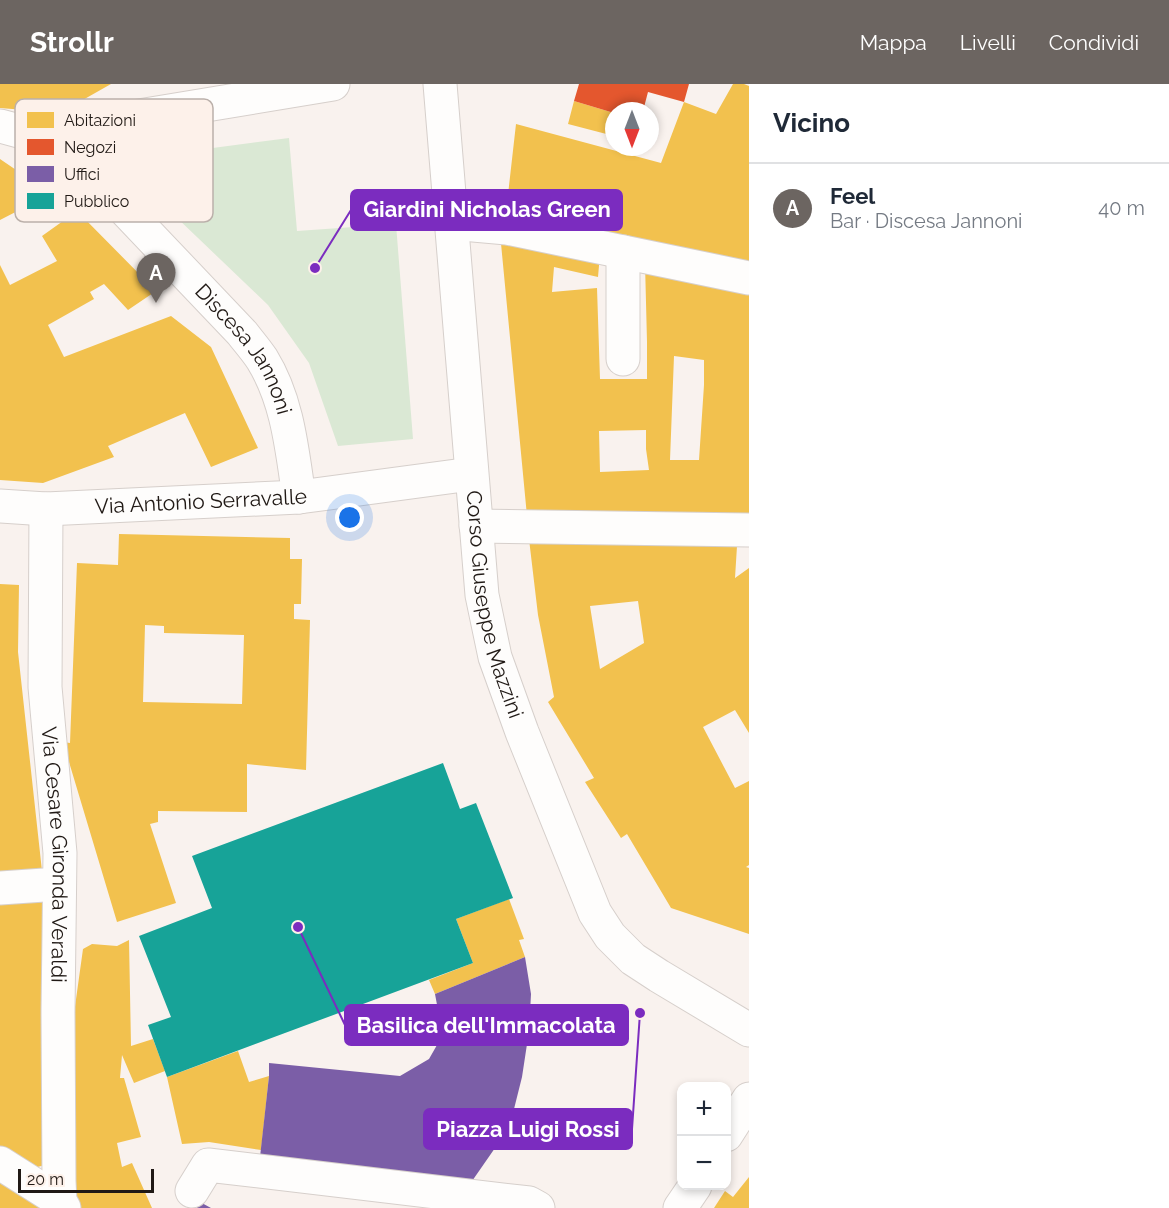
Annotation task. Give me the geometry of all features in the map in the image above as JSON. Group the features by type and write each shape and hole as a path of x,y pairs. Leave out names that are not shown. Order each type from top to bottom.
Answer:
{"street":[{"path":"213,101 333,84"},
{"name":"Corso Giuseppe Mazzini","path":"440,84 482,595 495,657 522,732 596,913 610,936 633,959 749,1030"},
{"name":"Discesa Jannoni","path":"137,222 243,333 262,359 278,391 288,423 299,497"},
{"path":"450,223 507,228 749,278"},
{"path":"623,252 623,359"},
{"name":"Via Antonio Serravalle","path":"0,506 46,510 299,497 471,474"},
{"name":"Via Cesare Gironda Veraldi","path":"46,510 45,687 60,853 58,1159 62,1204"},
{"path":"476,526 749,530"},
{"path":"0,888 59,884"},
{"path":"731,1127 749,1099"},
{"path":"0,1163 62,1204"},
{"path":"192,1191 208,1165 530,1203 538,1208"},
{"path":"680,1208 691,1190"}],"green space":[{"path":"289,138 297,231 396,224 413,439 338,446 309,363 268,305 181,222 213,222 213,148"}],"building: Abitazioni":[{"path":"0,84 111,84 85,99 15,99 15,109 0,108"},
{"path":"733,84 749,86 749,271 505,221 516,124 605,148 605,156 635,156 661,163 684,102 716,114"},
{"path":"574,101 605,110 605,134 568,124"},
{"path":"0,159 15,169 15,212 0,220"},
{"path":"62,222 88,222 156,291 128,310 104,284 90,292 94,299 48,325 64,357 171,316 211,347 258,448 211,467 185,413 108,446 114,457 43,483 0,480 0,265 10,285 57,261 42,236"},
{"path":"500,233 600,254 598,277 554,267 552,292 597,288 600,379 647,379 645,263 749,284 749,518 527,516","holes":["674,356 704,360 699,460 670,460","646,430 649,470 600,472 599,431"]},
{"path":"119,534 290,538 290,559 302,559 301,604 294,604 294,619 310,620 306,770 247,764 247,812 158,811 158,822 150,824 176,903 117,922 63,742 70,743 77,563 118,565","holes":["145,625 164,626 164,633 244,635 242,704 143,702"]},
{"path":"529,539 737,546 735,578 749,568 749,733 735,710 703,727 735,788 749,781 749,865 746,867 749,868 749,934 671,908 627,834 621,838 585,782 594,778 548,702 554,697 538,615","holes":["638,601 644,643 600,669 590,606"]},
{"path":"0,584 19,585 18,652 42,871 0,877"},
{"path":"509,899 524,939 519,940 525,957 435,994 429,980 473,963 456,919"},
{"path":"50,902 52,1163 23,1171 0,1156 0,903"},
{"path":"129,940 131,1046 153,1039 165,1071 134,1083 122,1055 120,1078 124,1078 141,1137 117,1143 122,1167 132,1163 152,1208 75,1208 72,1028 83,949 92,944 117,946"},
{"path":"238,1051 249,1082 269,1076 261,1150 209,1142 182,1144 167,1077"},
{"path":"0,1168 55,1208 0,1208"},
{"path":"749,1177 749,1208 714,1208 725,1191 733,1197"}],"building: Negozi":[{"path":"579,84 689,84 684,102 648,92 645,102 605,102 605,110 574,101"}],"building: Uffici":[{"path":"525,957 531,994 529,1031 522,1077 513,1113 495,1148 470,1184 260,1157 269,1063 400,1076 429,1059 437,1045 438,1010 435,994"},
{"path":"200,1202 211,1208 197,1208"}],"building: Pubblico":[{"path":"443,763 460,809 476,803 513,898 456,919 473,963 167,1077 148,1025 171,1017 139,936 212,908 192,856"}],"place":[{"name":"Giardini Nicholas Green","path":"315,268"},
{"name":"Feel","path":"156,303"},
{"name":"Basilica dell'Immacolata","path":"298,927"},
{"name":"Piazza Luigi Rossi","path":"640,1013"}]}
